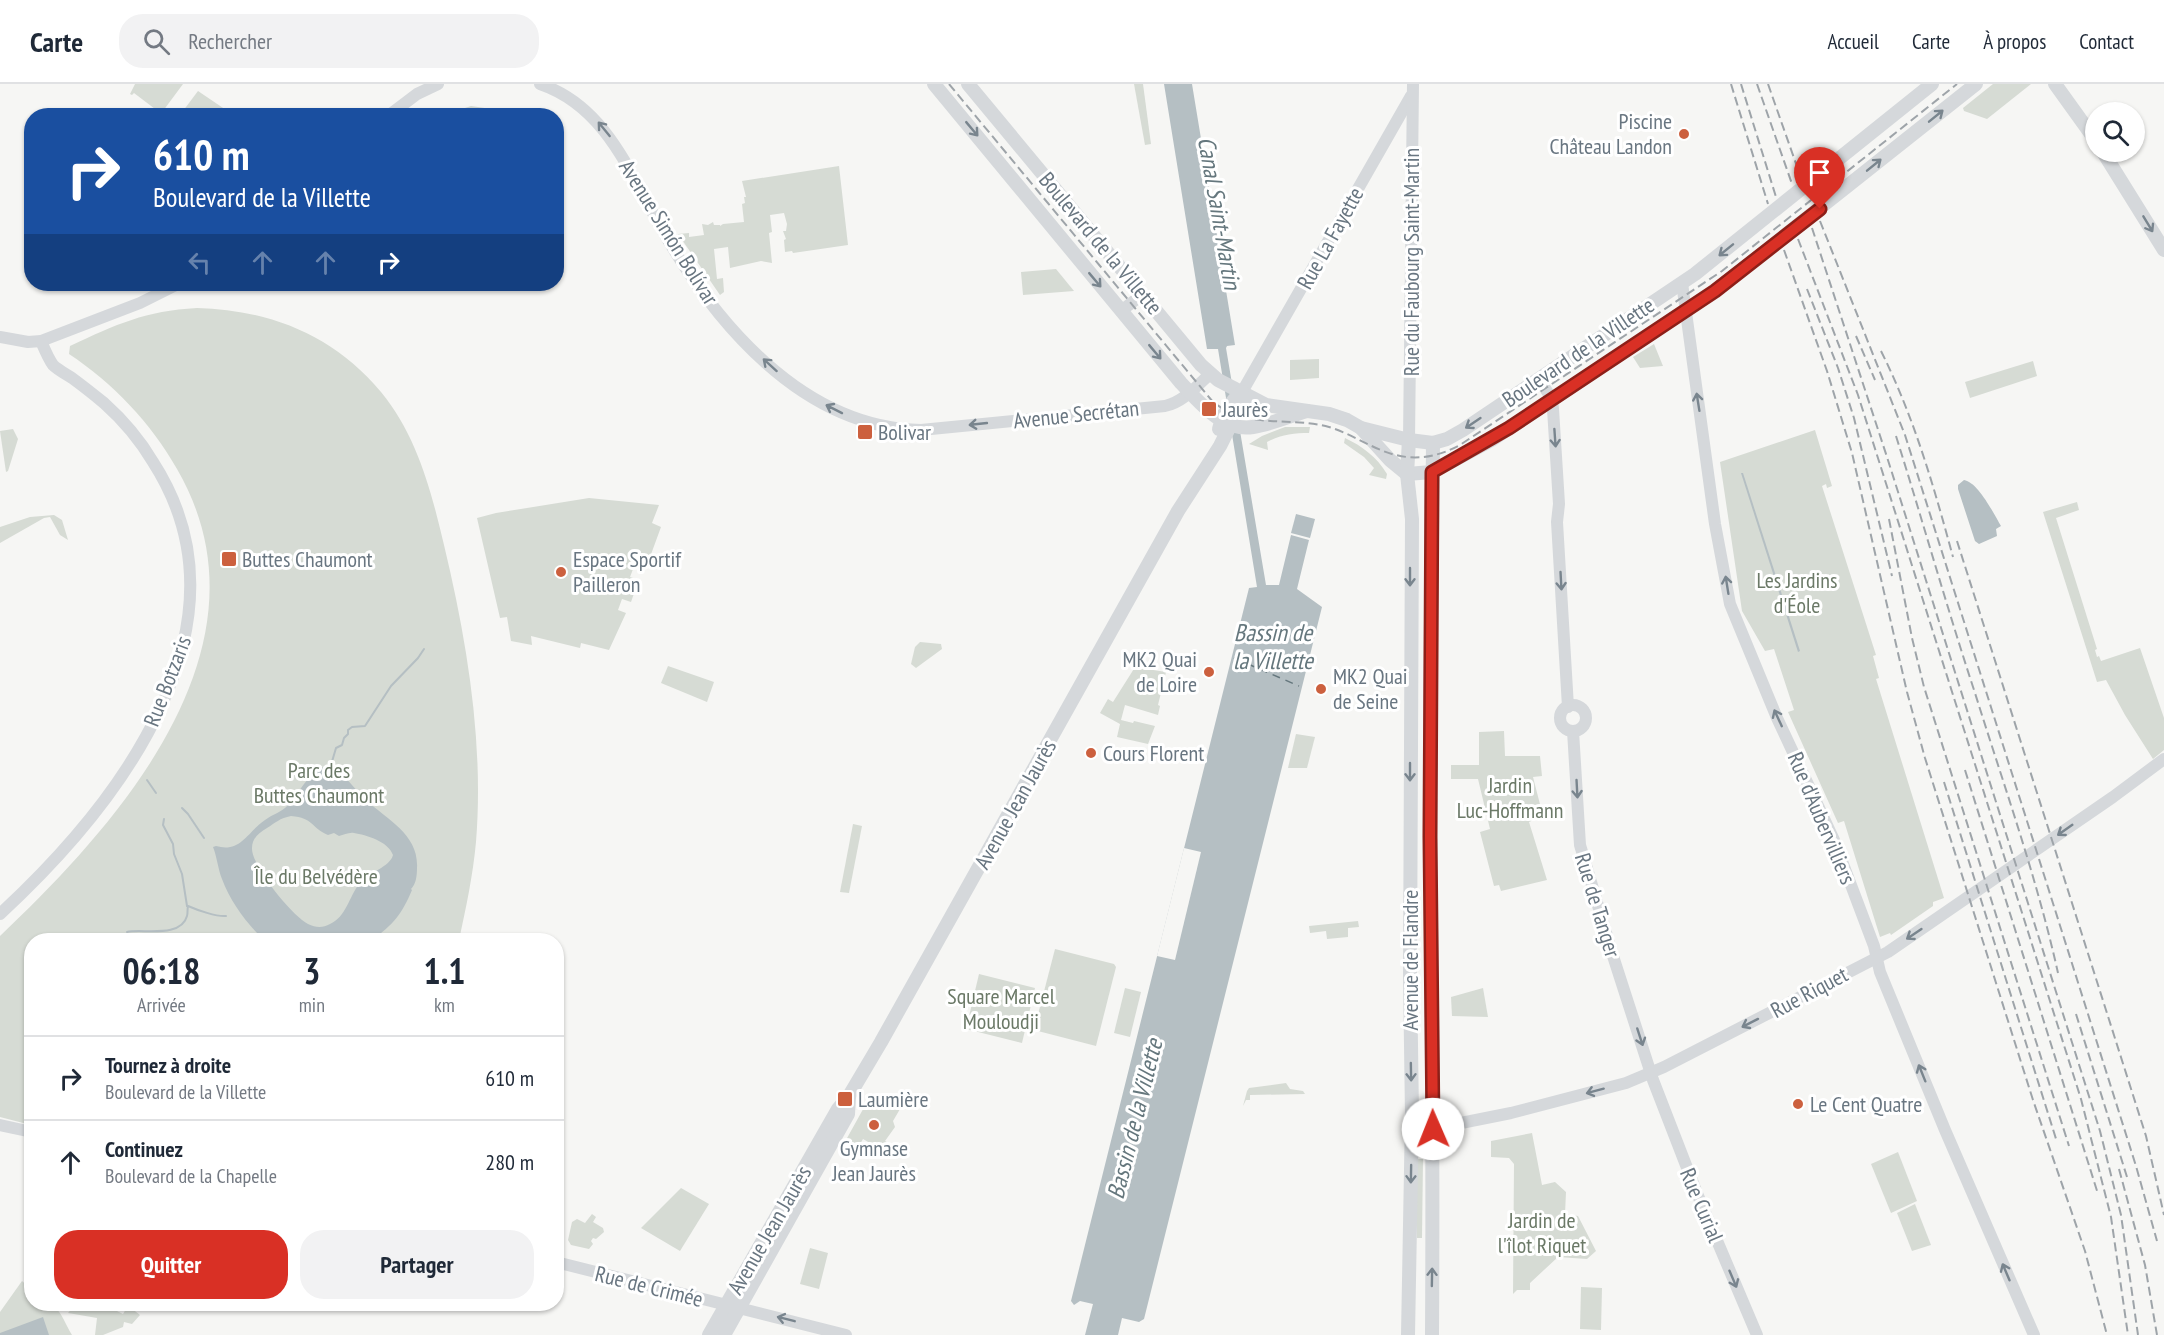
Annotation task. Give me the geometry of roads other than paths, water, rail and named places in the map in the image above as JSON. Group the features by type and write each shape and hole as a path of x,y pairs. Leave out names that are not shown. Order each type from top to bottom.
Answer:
{"main road":[{"name":"Boulevard de la Villette","path":"934,84 1190,392 1226,423"},
{"name":"Boulevard de la Villette","path":"968,84 1210,374 1266,405 1329,414 1361,428"},
{"name":"Boulevard de la Villette","path":"1433,443 1455,435 1710,263 1932,84"},
{"name":"Boulevard de la Villette","path":"1407,474 1432,472 1493,439 1726,283 1976,84"},
{"path":"2055,84 2085,126"},
{"path":"2109,162 2164,250"},
{"name":"Avenue Jean Jaurès","path":"708,1335 732,1306 838,1109 849,1096 946,926 1178,511 1207,463 1215,454 1226,423 1242,402 1242,392"},
{"path":"1226,423 1254,427 1310,411"},
{"path":"1361,428 1409,440 1433,443"},
{"path":"1361,428 1390,460 1407,474"},
{"name":"Avenue de Flandre","path":"1408,1335 1411,1133 1410,560 1412,519 1407,474 1409,440"},
{"name":"Avenue de Flandre","path":"1432,1335 1433,923 1430,837 1433,443"},
{"name":"Avenue Jean Jaurès","path":"724,1335 732,1306"}],"street":[{"path":"399,108 417,94 438,84"},
{"name":"Avenue Simón Bolívar","path":"540,84 578,104 601,125 622,156 662,229 698,284 721,314 773,369 806,393 847,416 886,428 931,429"},
{"name":"Rue La Fayette","path":"1242,392 1414,87"},
{"name":"Rue du Faubourg Saint-Martin","path":"1409,440 1414,87"},
{"name":"Rue d'Aubervilliers","path":"1682,283 1715,524 1730,604 1777,718 1834,840 1874,946 1876,957 1945,1130 2032,1330"},
{"path":"0,337 28,342 41,340 97,321 165,291"},
{"path":"1121,311 1143,294"},
{"name":"Rue Botzaris","path":"0,914 73,838 115,786 139,748 161,708 177,670 190,609 191,577 187,543 177,507 165,481 138,439 122,422 91,392 53,365 41,340"},
{"name":"Avenue Secrétan","path":"931,429 1172,404 1210,374"},
{"path":"1539,379 1552,399 1568,706"},
{"path":"1568,706 1580,708 1586,716 1581,728 1573,731 1562,726 1560,720 1563,710 1568,706"},
{"name":"Rue de Tanger","path":"1573,731 1580,845 1651,1073"},
{"name":"Rue Riquet","path":"1411,1133 1511,1113 1626,1083 1651,1073 1888,952 2113,797 2164,759"},
{"name":"Rue Curial","path":"1651,1073 1696,1191 1757,1335"},
{"path":"0,1125 24,1130"},
{"name":"Rue de Crimée","path":"564,1264 846,1335"}],"water":[{"name":"Bassin de la Villette","path":"1164,84 1192,84 1235,345 1226,348 1266,585 1279,585 1291,535 1309,540 1297,589 1322,607 1144,1319 1139,1322 1122,1318 1118,1335 1085,1335 1093,1304 1080,1301 1074,1305 1071,1301 1249,588 1257,587 1218,349 1207,349"},
{"path":"1741,473 1743,473 1800,651 1798,652"},
{"path":"1964,480 1980,492 2001,526 1996,529 1997,536 1979,544 1975,541 1958,489 1958,485"},
{"path":"1296,514 1315,519 1310,538 1291,533"},
{"path":"331,765 336,768 367,801 401,829 413,846 417,871 415,882 396,918 381,933 257,933 234,904 225,887 213,847 232,847 238,844 265,820 286,807 318,770","holes":["291,816 304,819 328,835 334,833 339,836 352,833 370,837 382,842 393,855 388,863 359,884 340,917 325,926 317,927 308,924 292,911 265,877 253,856 252,844 259,834 284,818"]},
{"path":"43,1317 49,1335 0,1335 0,1333"}],"waterway":[{"path":"331,765 336,748 342,745 348,730 352,727 365,726 391,686 424,649"},
{"path":"147,780 156,793"},
{"path":"182,808 204,838"},
{"path":"164,819 163,825 173,844 174,854 182,874 187,906"},
{"path":"127,932 177,928 187,916 188,906 226,916"}],"railway":[{"path":"949,84 1213,402 1241,416 1329,427 1386,452 1407,457 1434,455 1460,445 1722,271 1957,84"},
{"path":"1731,84 1768,204"},
{"path":"1741,84 1776,197"},
{"path":"1757,84 1792,184"},
{"path":"1768,84 1801,178"},
{"path":"1820,221 1905,435 2136,1166 2157,1241"},
{"path":"1812,228 1887,457 2100,1131 2121,1215 2138,1335"},
{"path":"1798,239 1858,395 2081,1099 2111,1217 2128,1335"},
{"path":"1784,250 1827,371 1852,453 1907,692 1925,758 2033,1100 2085,1251 2107,1335"},
{"path":"1807,289 1838,368 1854,418 1892,576"},
{"path":"1856,336 1875,380"},
{"path":"1881,351 1904,401 1931,478 1953,557"},
{"path":"1896,436 2030,867 2058,973"},
{"path":"1889,519 1924,687 2069,1146"},
{"path":"1957,541 2146,1136 2164,1215"},
{"path":"1965,770 2098,1194"},
{"path":"1944,782 2057,1142"},
{"path":"2076,1014 2127,1177"},
{"path":"2119,1169 2145,1265 2157,1335"}],"place":[{"name":"Piscine Château Landon","path":"1684,134"},
{"name":"Jaurès","path":"1209,409"},
{"name":"Bolivar","path":"865,432"},
{"name":"Buttes Chaumont","path":"229,559"},
{"name":"Espace Sportif Pailleron","path":"561,572"},
{"name":"MK2 Quai de Loire","path":"1209,672"},
{"name":"MK2 Quai de Seine","path":"1321,689"},
{"name":"Cours Florent","path":"1091,753"},
{"name":"Laumière","path":"845,1099"},
{"name":"Le Cent Quatre","path":"1798,1104"},
{"name":"Gymnase Jean Jaurès","path":"874,1125"}],"water label":[{"name":"Canal Saint-Martin","path":"1219,213"}],"park label":[{"name":"Les Jardins d'Éole","path":"1797,592"},
{"name":"Parc des Buttes Chaumont","path":"319,782"},
{"name":"Jardin Luc-Hoffmann","path":"1510,798"},
{"name":"Île du Belvédère","path":"316,876"},
{"name":"Square Marcel Mouloudji","path":"1001,1008"},
{"name":"Jardin de l'îlot Riquet","path":"1542,1232"}]}
